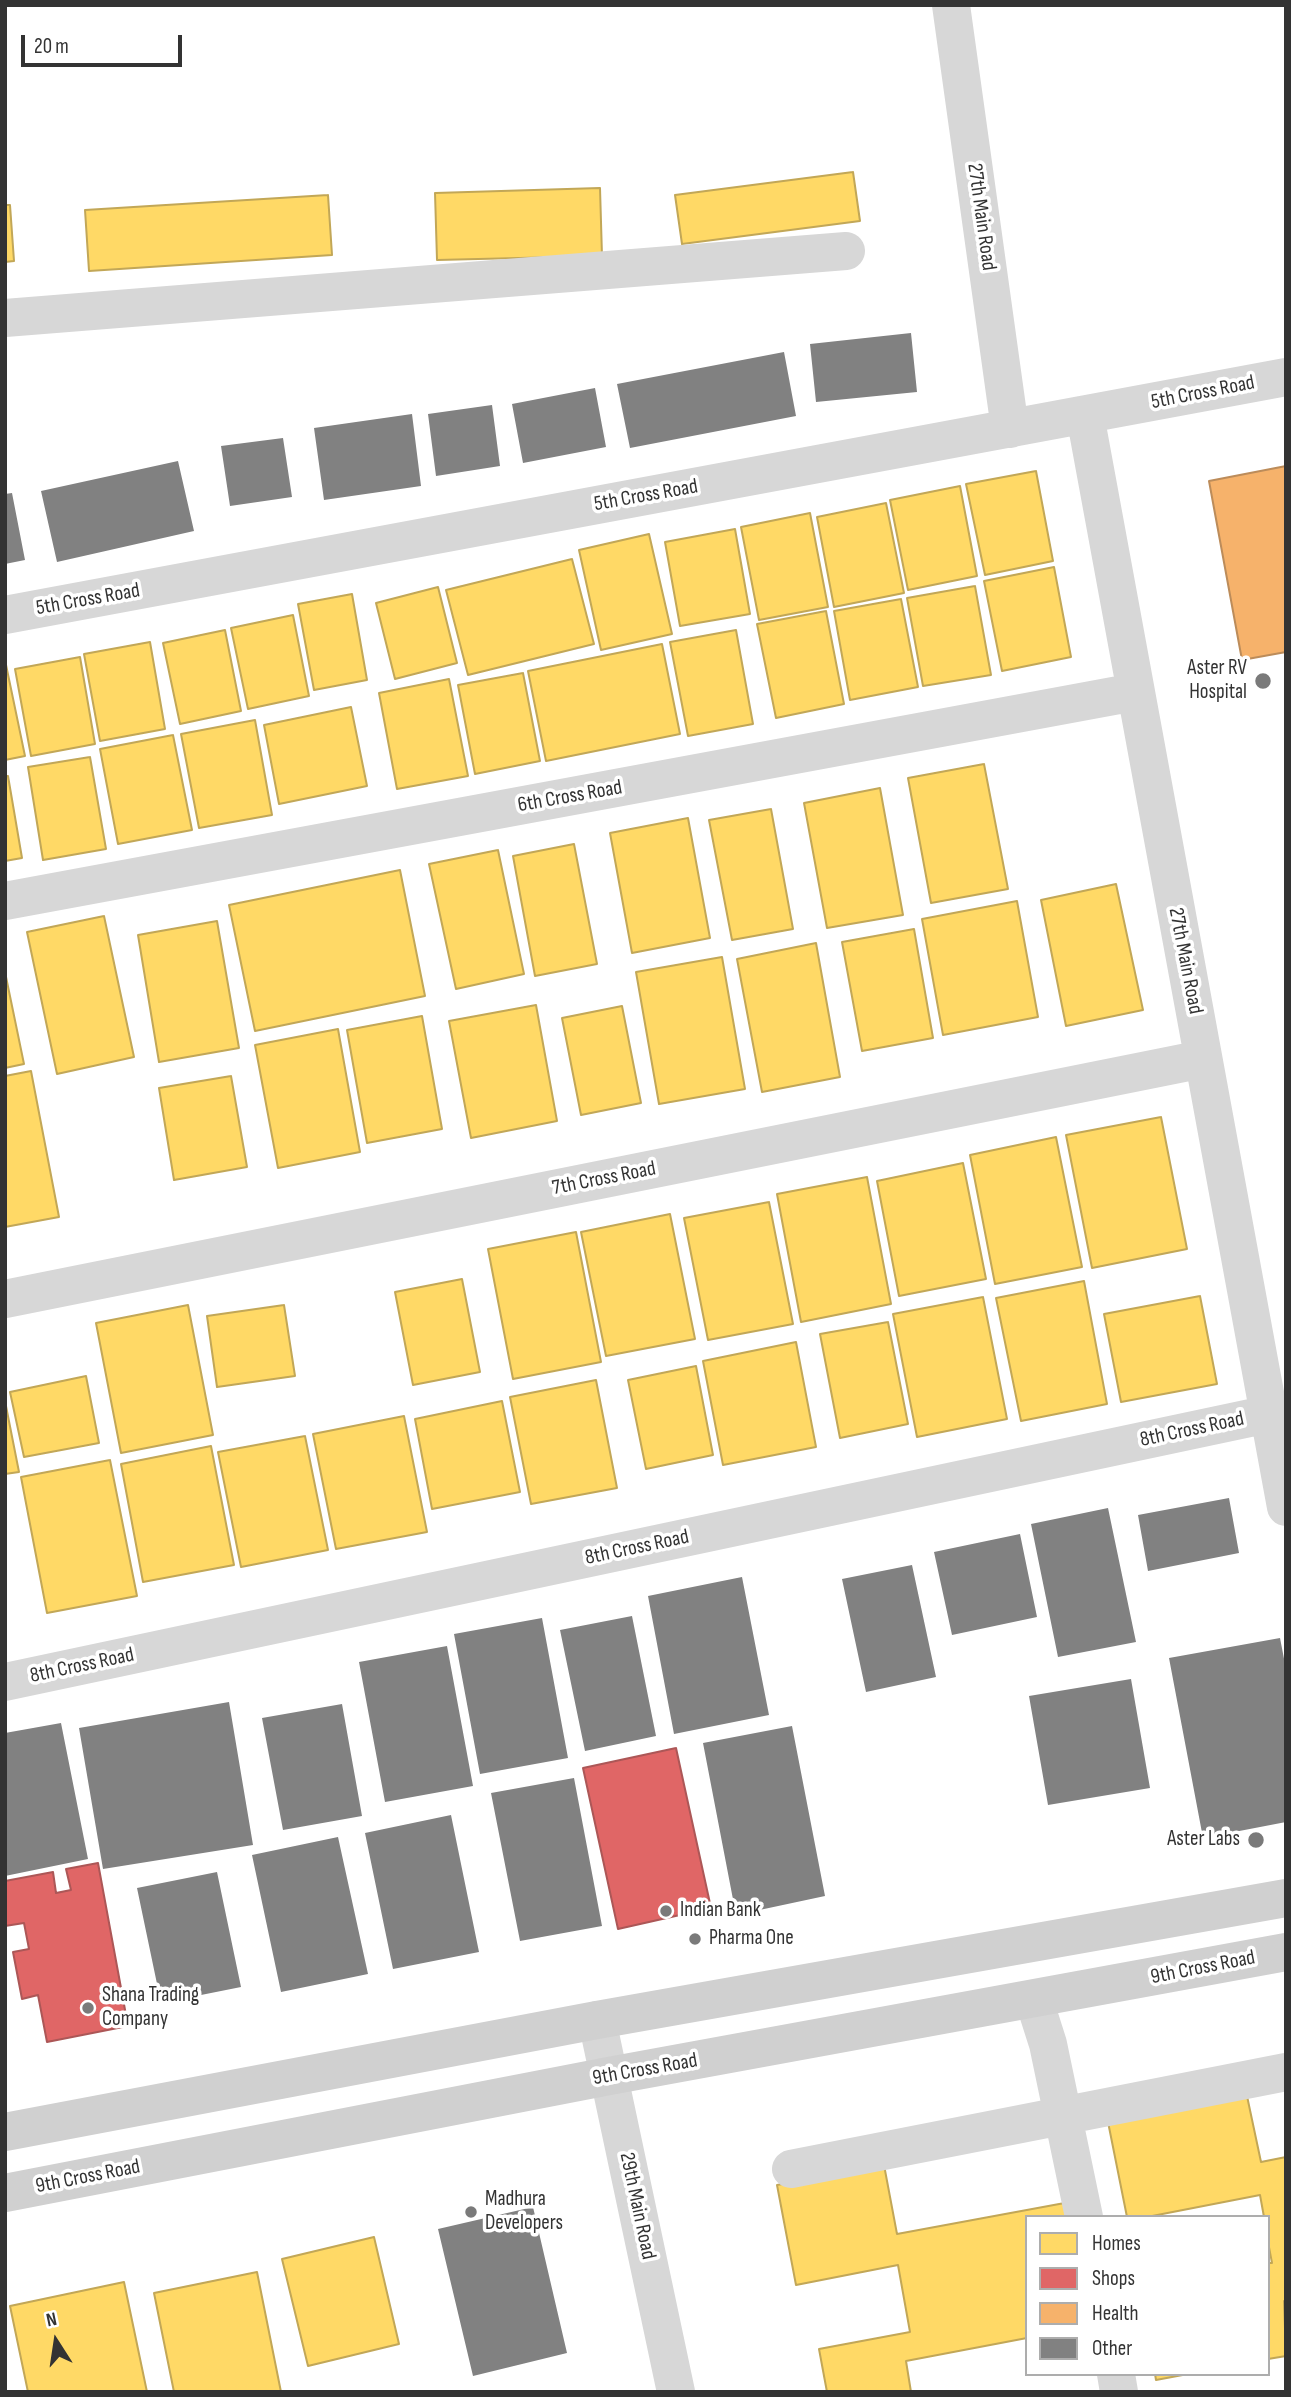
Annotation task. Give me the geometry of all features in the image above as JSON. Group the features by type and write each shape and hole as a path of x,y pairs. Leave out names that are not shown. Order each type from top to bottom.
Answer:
{"main road":[{"path":"5,2132 597,2020 1286,1898"},
{"name":"9th Cross Road","path":"5,2193 609,2076 1286,1952"}],"street":[{"name":"27th Main Road","path":"951,5 1010,429"},
{"path":"5,318 846,251"},
{"name":"5th Cross Road","path":"5,615 1286,377"},
{"name":"27th Main Road","path":"1085,415 1286,1507"},
{"name":"6th Cross Road","path":"5,901 1135,692"},
{"name":"7th Cross Road","path":"5,1299 1203,1059"},
{"name":"8th Cross Road","path":"5,1682 1269,1414"},
{"path":"1034,2000 1048,2044 1084,2215"},
{"name":"29th Main Road","path":"597,2020 676,2392"},
{"path":"791,2169 1286,2072"}],"building: Homes":[{"path":"853,172 860,221 682,244 675,195"},
{"path":"600,188 602,256 437,260 435,193"},
{"path":"328,195 332,255 89,271 85,210"},
{"path":"5,205 10,205 14,261 5,262"},
{"path":"1036,471 1053,561 985,575 966,484"},
{"path":"960,486 977,576 908,590 890,500"},
{"path":"886,503 904,593 834,607 817,517"},
{"path":"810,513 828,607 759,620 741,527"},
{"path":"735,529 750,614 680,626 665,542"},
{"path":"649,534 672,634 601,650 579,550"},
{"path":"572,559 594,644 468,675 446,590"},
{"path":"1054,567 1071,657 1002,671 984,581"},
{"path":"975,586 991,675 923,686 907,598"},
{"path":"438,587 457,663 395,679 376,603"},
{"path":"352,594 367,680 314,690 298,604"},
{"path":"901,599 918,687 850,700 834,611"},
{"path":"826,611 844,704 776,718 757,624"},
{"path":"293,615 309,696 248,709 231,628"},
{"path":"225,630 241,711 180,724 163,643"},
{"path":"736,630 753,724 688,736 670,642"},
{"path":"150,642 165,729 100,741 84,654"},
{"path":"662,644 680,734 546,761 528,671"},
{"path":"80,657 95,744 31,756 15,669"},
{"path":"5,660 25,756 5,760"},
{"path":"523,673 540,761 475,774 458,685"},
{"path":"449,679 468,776 397,789 379,693"},
{"path":"351,707 367,786 279,804 264,725"},
{"path":"255,720 272,815 199,828 181,734"},
{"path":"173,735 192,830 118,844 100,749"},
{"path":"90,757 106,849 43,860 28,767"},
{"path":"984,764 1008,889 931,903 908,778"},
{"path":"5,776 8,776 22,858 5,861"},
{"path":"880,788 903,915 827,928 804,803"},
{"path":"771,809 793,929 732,940 709,820"},
{"path":"688,818 710,938 632,953 610,833"},
{"path":"574,844 597,964 535,976 513,856"},
{"path":"498,850 524,974 456,989 429,864"},
{"path":"400,870 425,996 255,1031 229,905"},
{"path":"1116,884 1143,1010 1066,1026 1041,900"},
{"path":"1017,901 1038,1017 943,1035 922,919"},
{"path":"104,916 134,1057 57,1074 27,932"},
{"path":"217,921 239,1048 159,1062 138,935"},
{"path":"914,929 933,1038 862,1051 842,942"},
{"path":"816,943 840,1077 762,1092 737,959"},
{"path":"722,957 745,1089 659,1104 636,972"},
{"path":"5,972 24,1064 5,1068"},
{"path":"536,1005 557,1121 471,1138 449,1021"},
{"path":"622,1006 641,1103 581,1115 562,1018"},
{"path":"422,1016 442,1129 367,1143 347,1030"},
{"path":"338,1029 360,1152 278,1168 255,1045"},
{"path":"31,1071 59,1217 5,1227 5,1076"},
{"path":"231,1076 247,1167 174,1180 159,1088"},
{"path":"1161,1117 1187,1249 1092,1268 1066,1135"},
{"path":"1056,1137 1082,1267 995,1284 970,1155"},
{"path":"963,1163 986,1279 899,1296 877,1181"},
{"path":"867,1177 891,1304 801,1322 777,1194"},
{"path":"769,1202 793,1324 708,1340 684,1218"},
{"path":"670,1214 695,1339 606,1356 581,1232"},
{"path":"576,1232 601,1362 513,1379 488,1249"},
{"path":"462,1279 480,1372 413,1385 395,1292"},
{"path":"1084,1281 1107,1404 1021,1421 996,1298"},
{"path":"1200,1296 1217,1384 1121,1402 1104,1314"},
{"path":"983,1297 1007,1419 917,1437 893,1314"},
{"path":"188,1305 213,1435 121,1453 96,1323"},
{"path":"284,1305 295,1376 217,1387 207,1316"},
{"path":"888,1322 908,1424 840,1438 820,1334"},
{"path":"796,1342 816,1447 723,1465 703,1361"},
{"path":"696,1366 713,1455 646,1469 628,1380"},
{"path":"86,1376 99,1443 24,1457 10,1392"},
{"path":"596,1380 617,1488 531,1504 510,1397"},
{"path":"5,1401 19,1472 5,1474"},
{"path":"502,1401 520,1492 432,1509 415,1419"},
{"path":"404,1416 427,1532 336,1549 313,1434"},
{"path":"305,1436 328,1550 241,1567 218,1452"},
{"path":"211,1446 234,1565 143,1582 121,1464"},
{"path":"110,1460 137,1596 47,1613 21,1477"},
{"path":"1247,2096 1261,2162 1286,2157 1286,2356 1270,2359 1270,2215 1264,2215 1260,2195 1157,2215 1127,2215 1108,2122"},
{"path":"884,2165 897,2234 1070,2202 1072,2215 1025,2215 1025,2338 906,2361 911,2392 827,2392 819,2349 910,2332 898,2265 796,2285 777,2185"},
{"path":"374,2237 399,2344 308,2366 282,2259"},
{"path":"257,2272 281,2392 174,2392 154,2293"},
{"path":"124,2282 147,2392 28,2392 10,2306"},
{"path":"1155,2376 1177,2376 1156,2380"}],"building: Shops":[{"path":"676,1748 711,1908 618,1929 583,1768"},
{"path":"98,1863 128,2026 47,2042 38,1995 22,1999 13,1952 29,1949 24,1923 5,1926 5,1881 53,1872 56,1893 71,1890 66,1869"}],"building: Health":[{"path":"1286,466 1286,652 1242,660 1209,481"}],"building: Other":[{"path":"911,333 917,392 816,402 810,344"},
{"path":"784,352 796,416 630,448 617,384"},
{"path":"595,388 606,447 523,463 512,404"},
{"path":"492,405 500,466 436,476 428,414"},
{"path":"412,414 421,486 324,500 314,428"},
{"path":"283,438 292,497 230,506 221,446"},
{"path":"178,461 194,531 57,562 41,491"},
{"path":"12,493 25,560 5,564 5,494"},
{"path":"1229,1498 1239,1553 1148,1571 1138,1515"},
{"path":"1108,1508 1136,1642 1058,1657 1031,1524"},
{"path":"1020,1534 1037,1617 952,1635 934,1552"},
{"path":"912,1565 936,1677 866,1692 842,1579"},
{"path":"742,1577 769,1715 674,1734 648,1596"},
{"path":"632,1616 656,1736 585,1751 560,1630"},
{"path":"542,1618 568,1758 480,1774 454,1634"},
{"path":"1280,1638 1286,1669 1286,1822 1203,1838 1169,1658"},
{"path":"447,1646 473,1786 385,1802 359,1662"},
{"path":"1131,1679 1150,1788 1048,1805 1029,1696"},
{"path":"229,1702 253,1845 103,1869 79,1728"},
{"path":"342,1704 362,1816 283,1830 262,1718"},
{"path":"61,1723 88,1859 5,1876 5,1733"},
{"path":"792,1726 825,1896 736,1915 703,1743"},
{"path":"574,1778 602,1926 520,1941 491,1793"},
{"path":"451,1815 479,1952 393,1969 365,1833"},
{"path":"338,1837 368,1974 281,1992 252,1855"},
{"path":"217,1872 241,1987 161,2003 137,1888"},
{"path":"533,2207 567,2353 473,2376 438,2229"}],"place":[{"name":"Aster RV Hospital","path":"1263,681"},
{"name":"Aster Labs","path":"1256,1840"},
{"name":"Indian Bank","path":"666,1911"},
{"name":"Pharma One","path":"695,1939"},
{"name":"Shana Trading Company","path":"88,2008"},
{"name":"Madhura Developers","path":"471,2212"}]}
